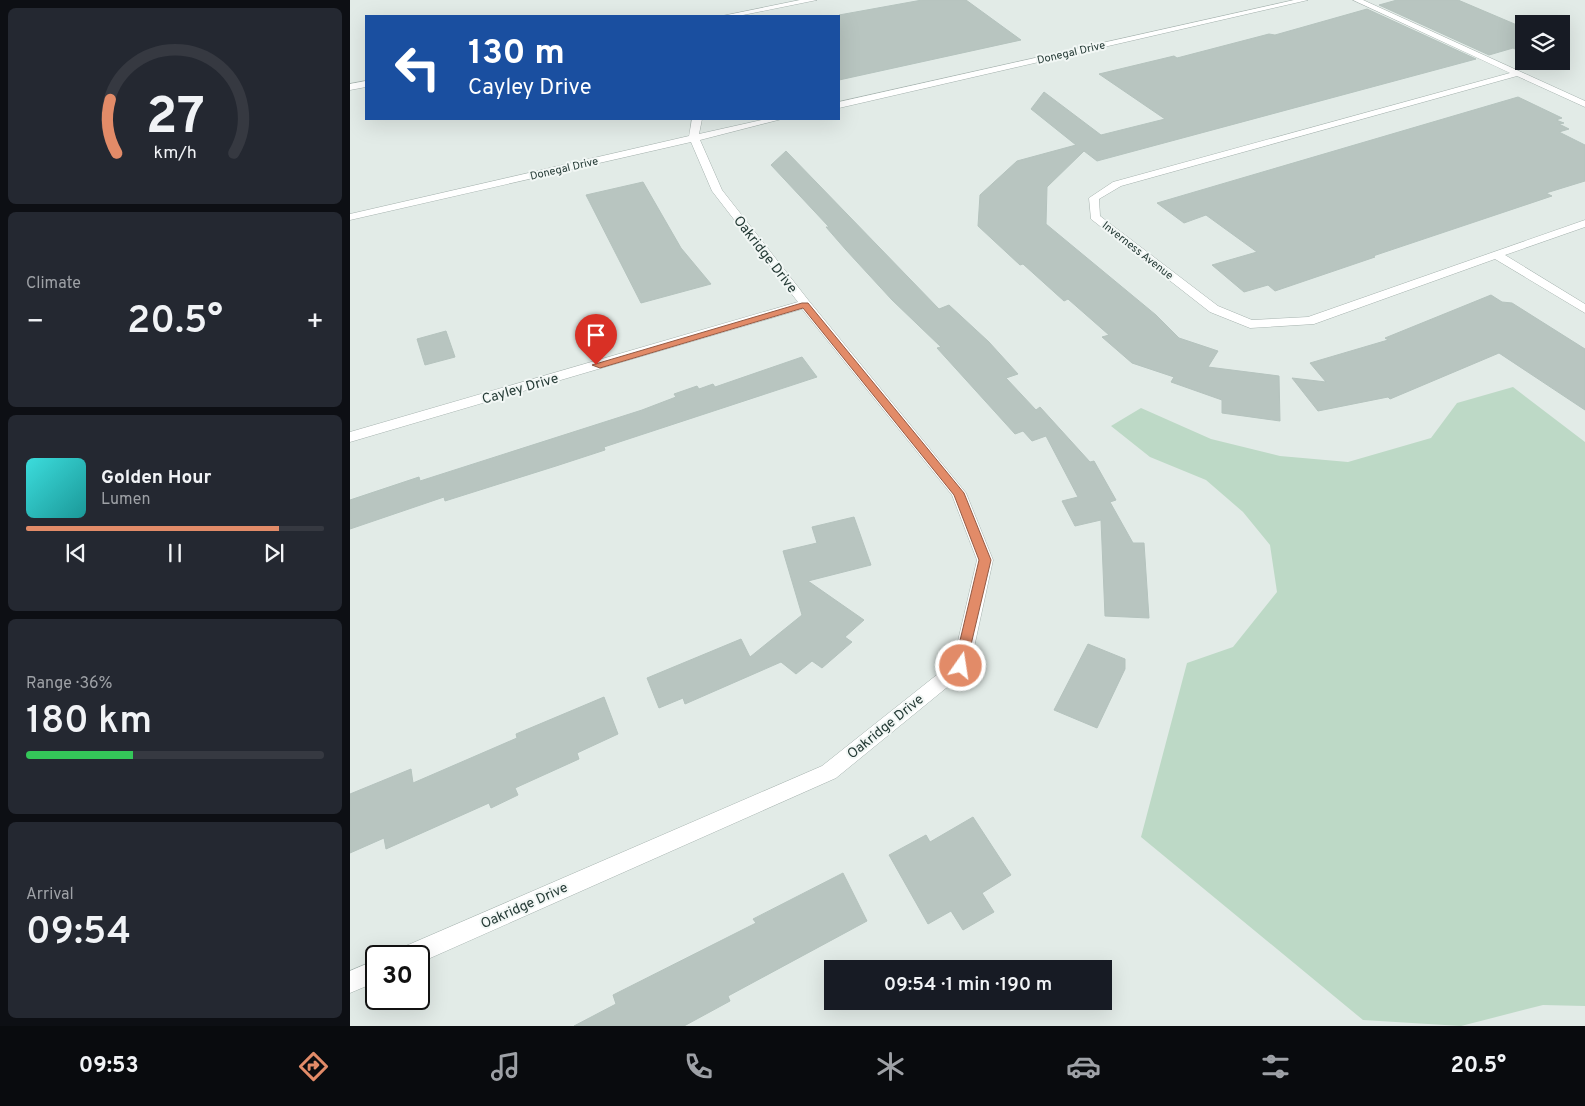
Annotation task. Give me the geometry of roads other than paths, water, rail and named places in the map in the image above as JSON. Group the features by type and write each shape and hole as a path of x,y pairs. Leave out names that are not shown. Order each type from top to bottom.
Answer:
{"street":[{"path":"747,14 753,0"},
{"path":"747,14 813,0"},
{"name":"Donegal Drive","path":"840,105 1304,0"},
{"path":"1358,0 1585,104"},
{"name":"Inverness Avenue","path":"1519,73 1116,184 1094,198 1095,217 1214,309 1250,324 1310,321 1585,223"},
{"path":"350,87 365,84"},
{"path":"694,138 697,120"},
{"name":"Donegal Drive","path":"350,217 773,120"},
{"name":"Oakridge Drive","path":"430,947 829,772 961,666 985,560 958,493 805,304 717,191 694,138"},
{"path":"1497,255 1585,309"},
{"name":"Cayley Drive","path":"350,438 805,304"},
{"path":"350,982 365,975"}]}
